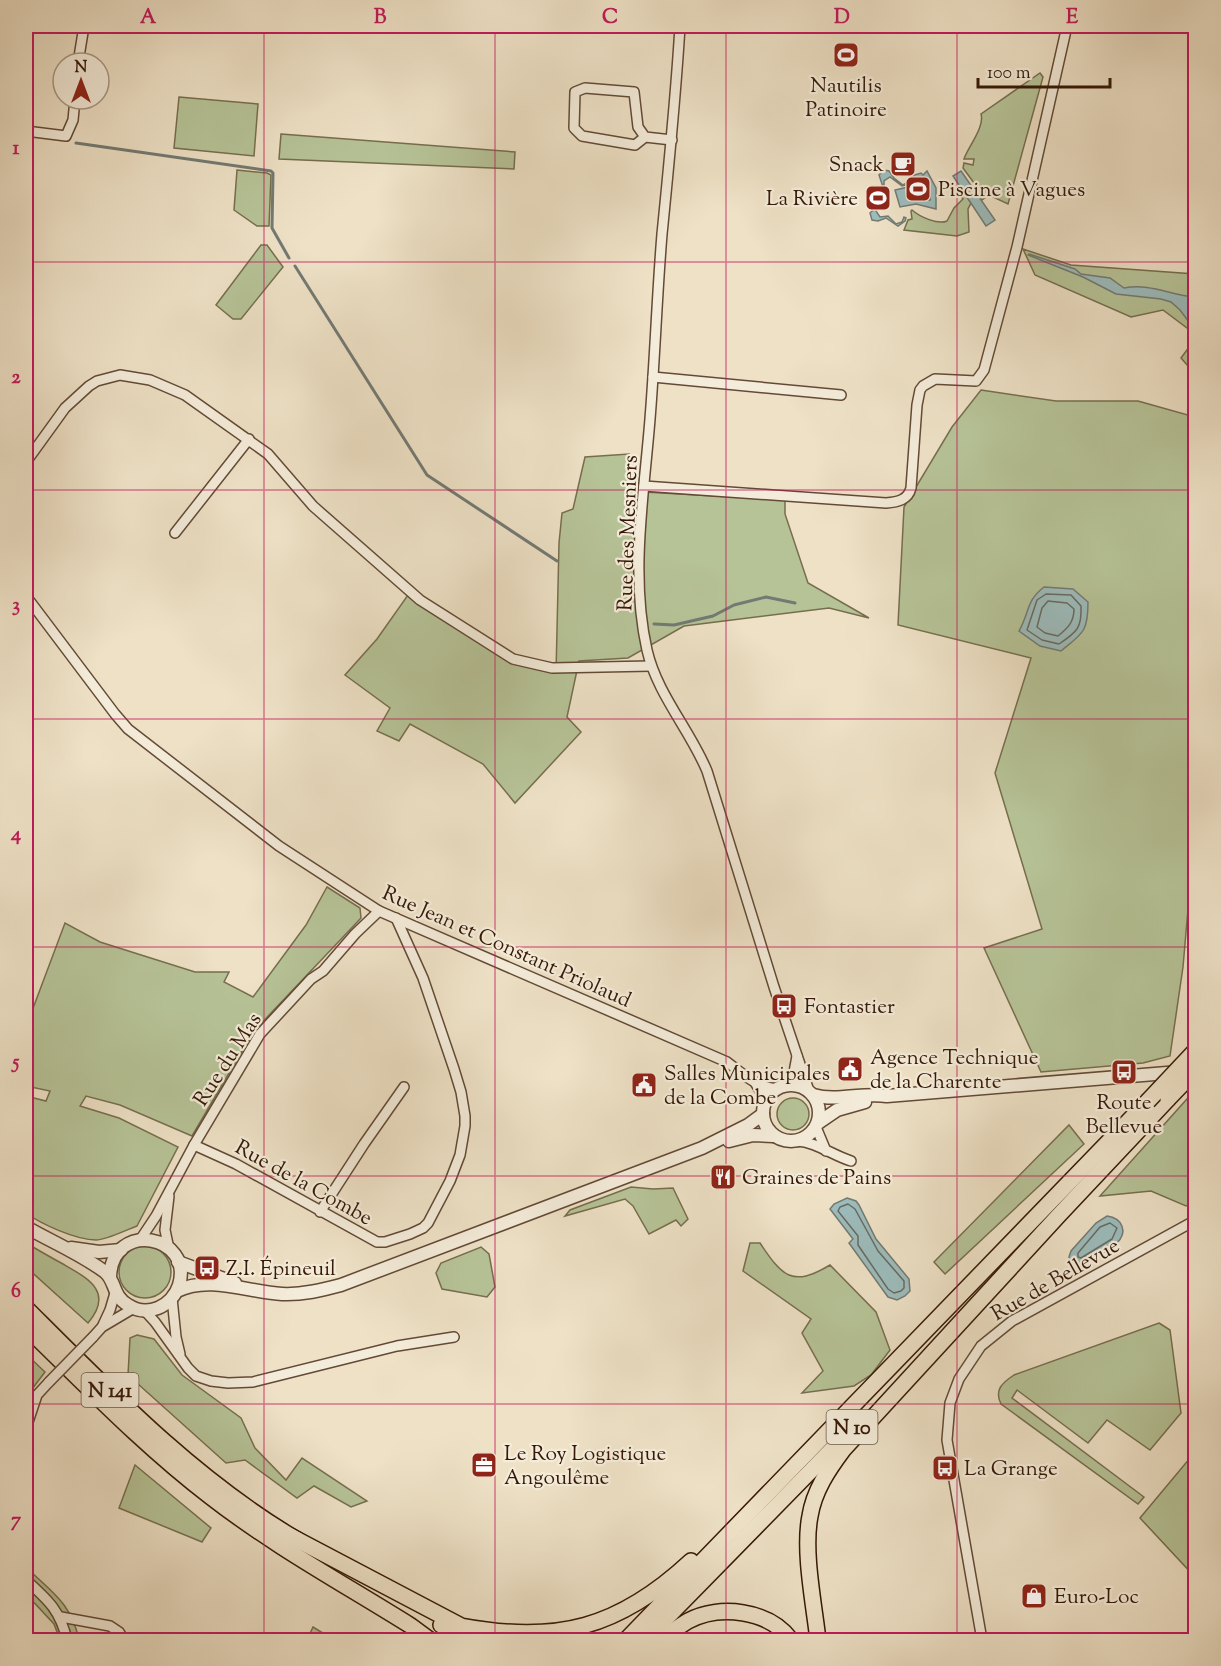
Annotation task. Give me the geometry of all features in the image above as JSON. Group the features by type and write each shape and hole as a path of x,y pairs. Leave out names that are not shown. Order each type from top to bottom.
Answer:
{"highway":[{"name":"N 10","path":"626,1641 1196,1050"},
{"name":"N 10","path":"645,1641 813,1470 888,1389 1059,1215 1196,1070"},
{"path":"818,1641 808,1545 810,1515 819,1488 829,1469 843,1450 1059,1215"},
{"name":"N 141","path":"26,1308 170,1446 219,1487 290,1536"},
{"name":"N 141","path":"26,1327 124,1423 186,1478 266,1536 324,1572"},
{"path":"290,1536 461,1626 492,1632 534,1634 565,1630 599,1622 652,1594 825,1436"},
{"path":"290,1536 467,1641"},
{"path":"324,1572 411,1626 430,1641"},
{"path":"324,1572 373,1597 448,1641"},
{"path":"661,1641 688,1621 702,1616 734,1611 751,1615 771,1624 791,1641"}],"street":[{"path":"80,51 84,26"},
{"name":"Rue des Mesniers","path":"680,26 640,541 640,594 644,634 651,666 693,740 707,771 774,987 811,1093"},
{"path":"644,486 886,503 898,501 907,496 911,488 920,390 935,380 976,381 984,370 1017,247 1067,26"},
{"path":"645,137 638,127 634,92 585,88 575,92 574,128 582,136 635,145 645,137 672,140"},
{"path":"26,130 66,136 73,120 74,111"},
{"path":"26,462 48,430 80,392 97,381 120,375 150,380 185,395 268,454 319,512 420,600 513,659 552,668 651,666"},
{"path":"653,377 841,395"},
{"path":"175,532 249,440"},
{"name":"Rue Jean et Constant Priolaud","path":"26,596 115,714 129,729 279,846 379,911 727,1062 765,1088 781,1087"},
{"name":"Rue du Mas","path":"140,1240 260,1034 379,911"},
{"name":"Rue de la Combe","path":"194,1144 245,1169 377,1242 385,1242 423,1228 450,1181 460,1155 464,1139 465,1116 461,1092 423,978 402,936 396,918"},
{"path":"102,1327 139,1309 159,1307 175,1294 192,1285 203,1284 293,1294 341,1285 702,1148 748,1125 764,1109 769,1095 781,1087 794,1072 797,1050"},
{"path":"797,1141 804,1139 830,1114 845,1106 887,1096 1196,1070"},
{"path":"756,1084 763,1096 768,1130 773,1136 780,1140 812,1143 851,1161"},
{"path":"781,1087 798,1086 811,1093 831,1098 878,1094 887,1096"},
{"path":"320,1212 404,1087"},
{"path":"811,1093 818,1103 820,1113 817,1125 826,1151"},
{"path":"702,1148 753,1135 773,1136"},
{"name":"Rue du Mas","path":"170,1249 165,1230 171,1188"},
{"name":"Rue de Bellevue","path":"982,1641 947,1440 950,1403 959,1379 981,1346 1012,1321 1196,1220"},
{"path":"26,1227 64,1247 110,1277"},
{"path":"64,1247 99,1252 121,1250 140,1240 156,1241 170,1249 178,1262 181,1276 172,1307 182,1359"},
{"path":"121,1250 112,1262 110,1277 115,1293 120,1299 139,1309 155,1322 196,1376 211,1381 253,1382 396,1346 454,1337"},
{"path":"178,1262 250,1289"},
{"path":"26,1428 38,1395 102,1327 115,1293"},
{"path":"26,1580 48,1600 61,1617 67,1641"},
{"path":"61,1617 110,1626 119,1632 124,1641"}],"green space":[{"path":"1040,73 1043,77 1008,204 989,195 982,200 977,193 980,191 963,168 964,163 973,165 974,159 964,159 981,125 981,114"},
{"path":"179,97 258,104 254,156 174,148"},
{"path":"281,134 515,152 514,169 279,159"},
{"path":"237,170 271,175 269,226 257,226 234,210"},
{"path":"965,194 971,203 968,209 969,232 957,236 904,230 908,220 912,219 912,210 929,220 947,221 954,208 963,199 961,196"},
{"path":"261,245 267,245 283,267 241,319 233,319 216,305"},
{"path":"1023,249 1071,265 1195,274 1195,334 1163,310 1131,317 1035,275"},
{"path":"1195,339 1195,374 1181,358"},
{"path":"981,390 1056,401 1138,401 1195,417 1196,817 1183,967 1170,1056 1143,1063 1041,1072 984,948 1042,929 995,773 1031,658 898,625 904,507 952,427"},
{"path":"629,454 627,491 785,500 785,514 808,583 869,618 829,608 684,626 628,658 579,661 567,717 581,732 515,803 483,764 410,724 399,741 377,731 390,708 345,675 377,639 408,595 507,661 556,673 559,543 562,513 573,509 585,457"},
{"path":"327,887 360,908 361,918 254,1031 192,1136 120,1105 86,1096 80,1106 119,1118 178,1147 137,1226 96,1240 59,1231 26,1213 26,1096 46,1101 50,1091 26,1086 26,1027 65,923 100,942 195,972 229,972 224,982 253,997 306,925"},
{"path":"1195,1090 1195,1200 1186,1206 1151,1191 1100,1196"},
{"path":"793,1098 804,1103 809,1114 804,1125 793,1130 782,1125 777,1114 782,1103"},
{"path":"1069,1125 1084,1144 945,1274 934,1262"},
{"path":"631,1187 673,1188 688,1219 681,1226 676,1220 649,1234 633,1206 625,1199 565,1216 570,1210"},
{"path":"1195,1232 1195,1310 1190,1281 1190,1235"},
{"path":"26,1243 82,1275 95,1288 99,1303 88,1323 26,1267"},
{"path":"750,1243 760,1243 775,1264 789,1275 806,1276 830,1265 876,1312 890,1350 871,1375 854,1386 802,1393 823,1371 802,1333 811,1319 743,1271"},
{"path":"145,1246 155,1248 163,1254 169,1262 171,1272 169,1282 163,1290 155,1296 145,1298 135,1296 127,1290 121,1282 119,1272 121,1262 127,1254 135,1248"},
{"path":"481,1247 489,1254 495,1287 487,1297 442,1289 436,1273 441,1263"},
{"path":"1159,1323 1170,1330 1181,1413 1150,1450 1107,1420 1088,1443 1017,1390 1012,1398 1144,1497 1138,1504 1001,1404 998,1395 1000,1387 1014,1375"},
{"path":"137,1335 154,1339 182,1375 241,1418 255,1448 286,1480 302,1458 367,1501 351,1507 314,1486 297,1498 245,1460 226,1463 128,1375 130,1338"},
{"path":"26,1354 45,1372 26,1397"},
{"path":"1195,1452 1195,1577 1140,1518"},
{"path":"135,1465 211,1528 202,1542 119,1508"},
{"path":"26,1567 52,1591 65,1607 71,1616 79,1640 60,1640 54,1624 26,1594"},
{"path":"313,1627 334,1640 307,1640"},
{"path":"743,1633 757,1640 702,1640 709,1636"}],"water":[{"name":"Piscine à Vagues","path":"884,170 889,171 903,185 912,180 914,175 921,173 923,175 927,171 936,188 936,209 916,204 900,207 895,190 914,183 902,186 890,177 884,181 884,187 878,197 880,206 876,211 880,217 888,216 896,224 902,222 904,217 905,221 898,226 886,218 878,221 872,220 870,213 878,206 877,195 883,187 879,175"},
{"path":"961,171 995,220 986,226 953,176"},
{"path":"1029,254 1075,269 1081,274 1110,278 1124,288 1151,288 1195,297 1195,330 1171,302 1116,294"},
{"path":"1044,587 1073,589 1088,602 1087,620 1083,631 1061,651 1040,646 1019,631 1031,602"},
{"path":"847,1198 856,1201 876,1239 909,1279 910,1291 905,1296 897,1300 888,1297 849,1243 853,1239 830,1209 834,1204"},
{"path":"1107,1216 1117,1220 1122,1226 1120,1239 1109,1250 1082,1264 1071,1264 1069,1257 1071,1251 1096,1223"}],"waterway":[{"path":"76,143 271,171 273,173 272,228 289,258"},
{"path":"295,266 427,475 557,561"},
{"path":"654,624 674,625 713,616 734,605 766,597 795,603"}],"place":[{"name":"Nautilis Patinoire","path":"846,55"},
{"name":"Snack","path":"903,164"},
{"name":"Piscine à Vagues","path":"918,189"},
{"name":"La Rivière","path":"878,198"},
{"name":"Fontastier","path":"784,1006"},
{"name":"Agence Technique de la Charente","path":"850,1069"},
{"name":"Route Bellevue","path":"1124,1072"},
{"name":"Salles Municipales de la Combe","path":"644,1085"},
{"name":"Graines de Pains","path":"723,1177"},
{"name":"Z.I. Épineuil","path":"207,1268"},
{"name":"Le Roy Logistique Angoulême","path":"484,1465"},
{"name":"La Grange","path":"945,1468"},
{"name":"Euro-Loc","path":"1034,1596"}]}
